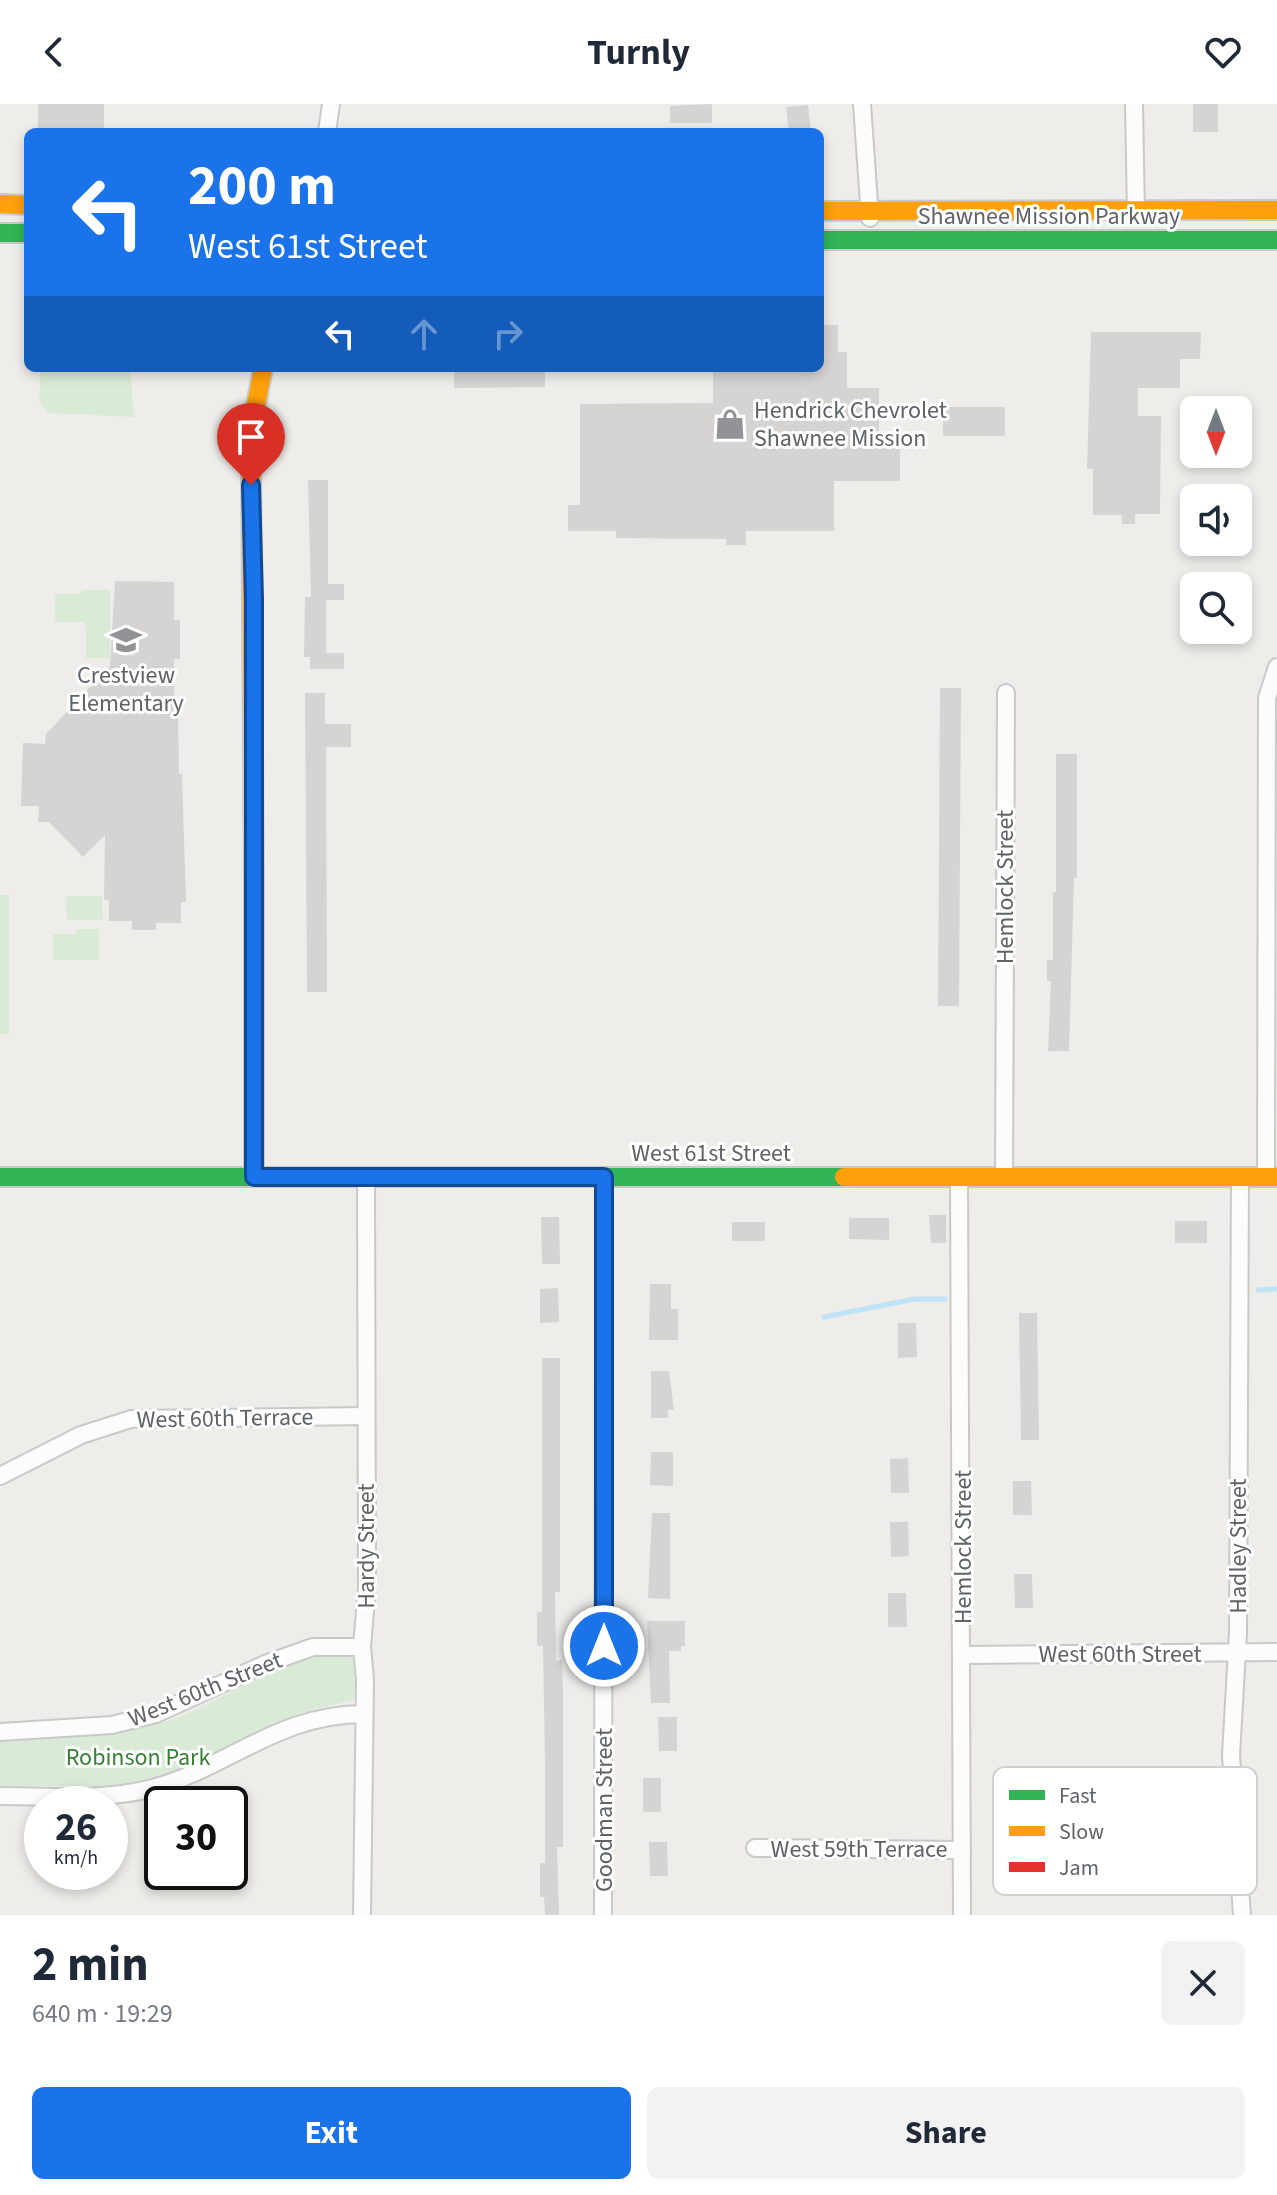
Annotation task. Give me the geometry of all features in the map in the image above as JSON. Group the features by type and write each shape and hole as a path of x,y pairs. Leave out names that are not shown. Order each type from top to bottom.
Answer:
{"main road":[{"path":"0,204 24,205"},
{"name":"Shawnee Mission Parkway","path":"824,211 1277,210"},
{"path":"0,233 24,233"},
{"name":"Shawnee Mission Parkway","path":"824,240 1277,240"},
{"path":"254,1177 254,599 251,464 254,416 262,372"},
{"name":"West 61st Street","path":"0,1177 1272,1177"}],"street":[{"path":"328,128 331,104"},
{"path":"862,104 870,211 869,240"},
{"path":"1134,104 1137,241"},
{"path":"1272,1177 1267,698 1277,667"},
{"name":"Hemlock Street","path":"1004,1176 1006,693"},
{"name":"Hardy Street","path":"362,1915 362,1647 367,1587 366,1176"},
{"name":"Goodman Street","path":"603,1915 604,1177"},
{"name":"Hadley Street","path":"1232,1767 1237,1652 1240,1177"},
{"name":"Hemlock Street","path":"959,1178 962,1915"},
{"name":"West 60th Terrace","path":"0,1476 81,1435 131,1419 366,1416"},
{"name":"West 60th Street","path":"0,1732 112,1725 156,1714 265,1664 313,1647 362,1647"},
{"name":"West 60th Street","path":"963,1655 1277,1652"},
{"path":"0,1796 99,1796 154,1788 294,1724 321,1717 364,1714"},
{"name":"West 59th Terrace","path":"755,1848 962,1850"},
{"name":"Hadley Street","path":"1241,1895 1242,1915"}],"green space":[{"path":"41,372 130,372 134,417 49,413 39,402"},
{"path":"82,590 110,590 110,658 86,658 86,626 83,622 55,622 55,594 81,594"},
{"path":"0,895 9,895 9,1034 0,1034"},
{"path":"66,896 102,896 103,920 67,920"},
{"path":"77,929 99,929 99,960 53,960 53,934 76,934"},
{"name":"Robinson Park","path":"338,1653 350,1655 356,1665 358,1683 353,1700 301,1713 157,1780 131,1786 0,1786 0,1739 92,1735 137,1729 181,1716 276,1670"}],"building":[{"path":"38,104 104,104 104,128 38,128"},
{"path":"712,104 712,123 670,123 670,106"},
{"path":"1193,104 1218,104 1218,132 1193,132"},
{"path":"808,105 811,128 789,128 786,107"},
{"name":"Hendrick Chevrolet Shawnee Mission","path":"824,325 838,325 838,352 847,352 847,388 879,388 879,442 900,442 900,481 834,481 834,531 746,531 746,545 726,545 726,539 616,538 616,531 568,531 568,505 580,505 580,404 713,403 713,372 824,372"},
{"path":"1091,332 1201,332 1200,359 1180,359 1180,388 1138,388 1138,416 1161,416 1160,514 1135,514 1135,524 1122,524 1122,515 1093,515 1093,469 1087,469"},
{"path":"454,372 545,372 545,387 454,388"},
{"path":"943,407 1005,407 1005,436 943,436"},
{"path":"308,480 328,480 328,584 344,584 344,600 326,600 326,653 344,653 344,669 310,669 310,657 304,657 305,597 311,597"},
{"name":"Crestview Elementary","path":"115,581 174,582 174,620 180,620 180,659 174,659 174,706 178,706 186,902 181,902 181,923 156,923 156,930 132,930 132,921 109,921 109,900 104,900 105,835 83,857 49,822 38,822 39,806 21,806 23,743 45,744 46,734 110,666"},
{"path":"940,688 961,688 959,1006 938,1006"},
{"path":"305,693 325,693 325,724 351,724 351,747 326,747 327,992 307,992"},
{"path":"1056,754 1077,754 1077,878 1074,878 1069,1051 1048,1051 1051,981 1047,981 1047,960 1053,960 1053,892 1056,892"},
{"path":"929,1215 946,1215 946,1243 931,1243"},
{"path":"541,1217 559,1217 560,1264 542,1264"},
{"path":"849,1218 889,1218 889,1240 849,1239"},
{"path":"1175,1221 1207,1221 1207,1243 1175,1243"},
{"path":"732,1222 765,1222 765,1241 732,1241"},
{"path":"650,1284 671,1284 671,1309 678,1309 678,1340 649,1340"},
{"path":"558,1288 559,1322 540,1323 540,1289"},
{"path":"1019,1313 1037,1313 1039,1440 1021,1440"},
{"path":"898,1323 916,1323 917,1357 898,1358"},
{"path":"542,1358 560,1358 560,1592 555,1592 556,1661 562,1660 563,1694 563,1847 557,1847 559,1915 545,1915 544,1897 540,1897 540,1863 545,1863 543,1646 537,1646 537,1612 542,1612"},
{"path":"651,1371 669,1371 674,1410 668,1410 668,1418 651,1418"},
{"path":"651,1452 673,1452 673,1486 650,1485"},
{"path":"908,1458 909,1493 891,1493 890,1459"},
{"path":"1013,1481 1031,1481 1032,1515 1013,1515"},
{"path":"652,1513 670,1513 670,1599 648,1598"},
{"path":"890,1522 908,1522 909,1556 891,1557"},
{"path":"1014,1574 1032,1574 1033,1608 1015,1608"},
{"path":"888,1593 906,1593 907,1627 888,1627"},
{"path":"647,1621 685,1621 685,1646 681,1646 681,1651 669,1651 670,1703 651,1703"},
{"path":"658,1717 677,1717 677,1751 659,1751"},
{"path":"643,1778 661,1778 661,1812 643,1812"},
{"path":"649,1842 667,1842 668,1876 650,1876"}],"waterway":[{"path":"1258,1290 1277,1289"},
{"path":"824,1317 915,1299 945,1299"}],"traffic: fast":[{"path":"0,233 24,233"},
{"path":"824,240 1277,240"},
{"path":"0,1177 844,1177"}],"traffic: slow":[{"path":"0,204 24,205"},
{"path":"824,211 1277,210"},
{"path":"254,887 251,464 254,416 262,372"},
{"path":"844,1177 1277,1177"}],"traffic: jam":[{"path":"254,887 254,1177"}],"place":[{"name":"Hendrick Chevrolet Shawnee Mission","path":"730,424"},
{"name":"Crestview Elementary","path":"126,640"}],"route":[{"path":"251,485 254,599 254,1177 604,1177 604,1646"}]}
